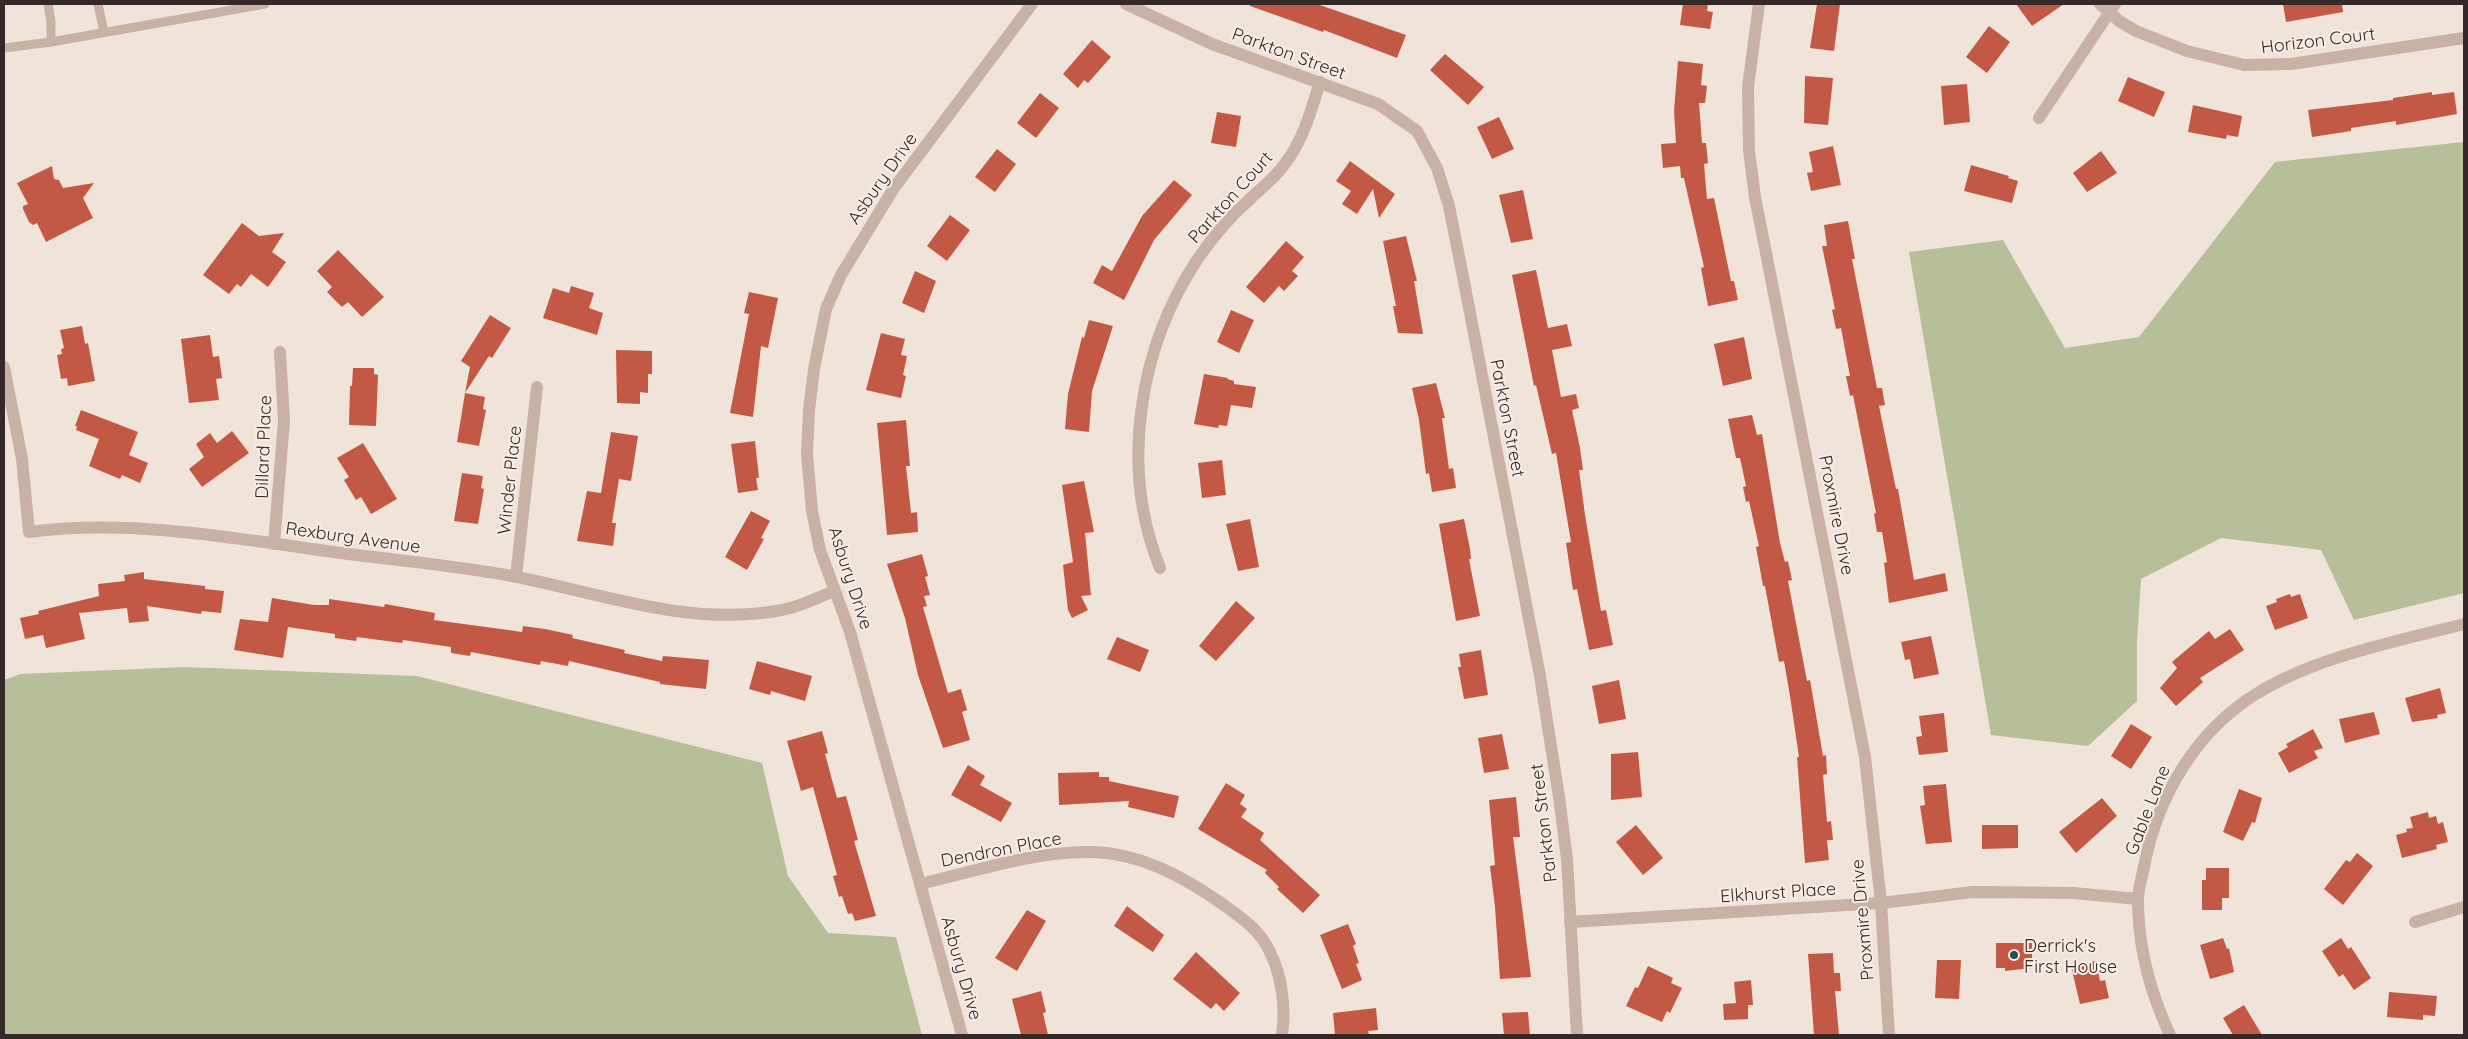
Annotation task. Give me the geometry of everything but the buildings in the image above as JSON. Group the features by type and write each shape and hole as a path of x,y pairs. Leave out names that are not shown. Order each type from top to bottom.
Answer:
{"street":[{"name":"Asbury Drive","path":"962,1035 850,632 820,550 812,510 807,454 814,369 826,309 841,275 859,242 894,188 1032,4"},
{"name":"Parkton Street","path":"1126,4 1212,44 1378,104 1417,131 1437,168 1450,206 1540,676 1567,859 1577,1035"},
{"name":"Proxmire Drive","path":"1759,4 1748,87 1750,160 1865,757 1881,903 1889,1035"},
{"name":"Horizon Court","path":"2107,6 2136,32 2187,51 2244,65 2292,64 2464,38"},
{"path":"2039,118 2107,6"},
{"name":"Parkton Court","path":"1160,568 1147,527 1140,462 1141,409 1157,339 1173,302 1200,256 1228,221 1285,164 1306,125 1320,82"},
{"name":"Dillard Place","path":"274,544 284,421 280,352"},
{"name":"Rexburg Avenue","path":"4,367 22,459 28,532 93,526 201,532 274,544 516,577 666,611 718,615 736,616 777,611 802,604 834,591"},
{"name":"Winder Place","path":"516,577 537,386"},
{"name":"Gable Lane","path":"2170,1035 2154,1002 2146,972 2138,899 2148,847 2169,791 2184,764 2231,711 2258,693 2325,663 2376,646 2464,624"},
{"name":"Dendron Place","path":"920,884 1017,860 1058,853 1093,852 1124,856 1147,862 1201,888 1242,917 1259,935 1269,949 1281,986 1283,1004 1282,1035"},
{"name":"Elkhurst Place","path":"1570,922 1881,903 1973,892 2073,893 2138,899"},
{"path":"2415,922 2464,907"}],"lane":[{"path":"48,4 51,22 51,42"},
{"path":"98,4 104,32"},
{"path":"4,48 51,42 241,6 265,4"}],"green space":[{"path":"2464,142 2464,593 2354,620 2321,550 2221,538 2141,579 2137,641 2137,701 2088,746 1991,735 1909,252 2003,240 2065,348 2139,337 2275,162"},
{"path":"184,667 417,676 762,763 788,876 828,933 896,937 922,1035 4,1035 4,680 21,674"}],"place":[{"name":"Derrick's First House","path":"2014,955"}]}
